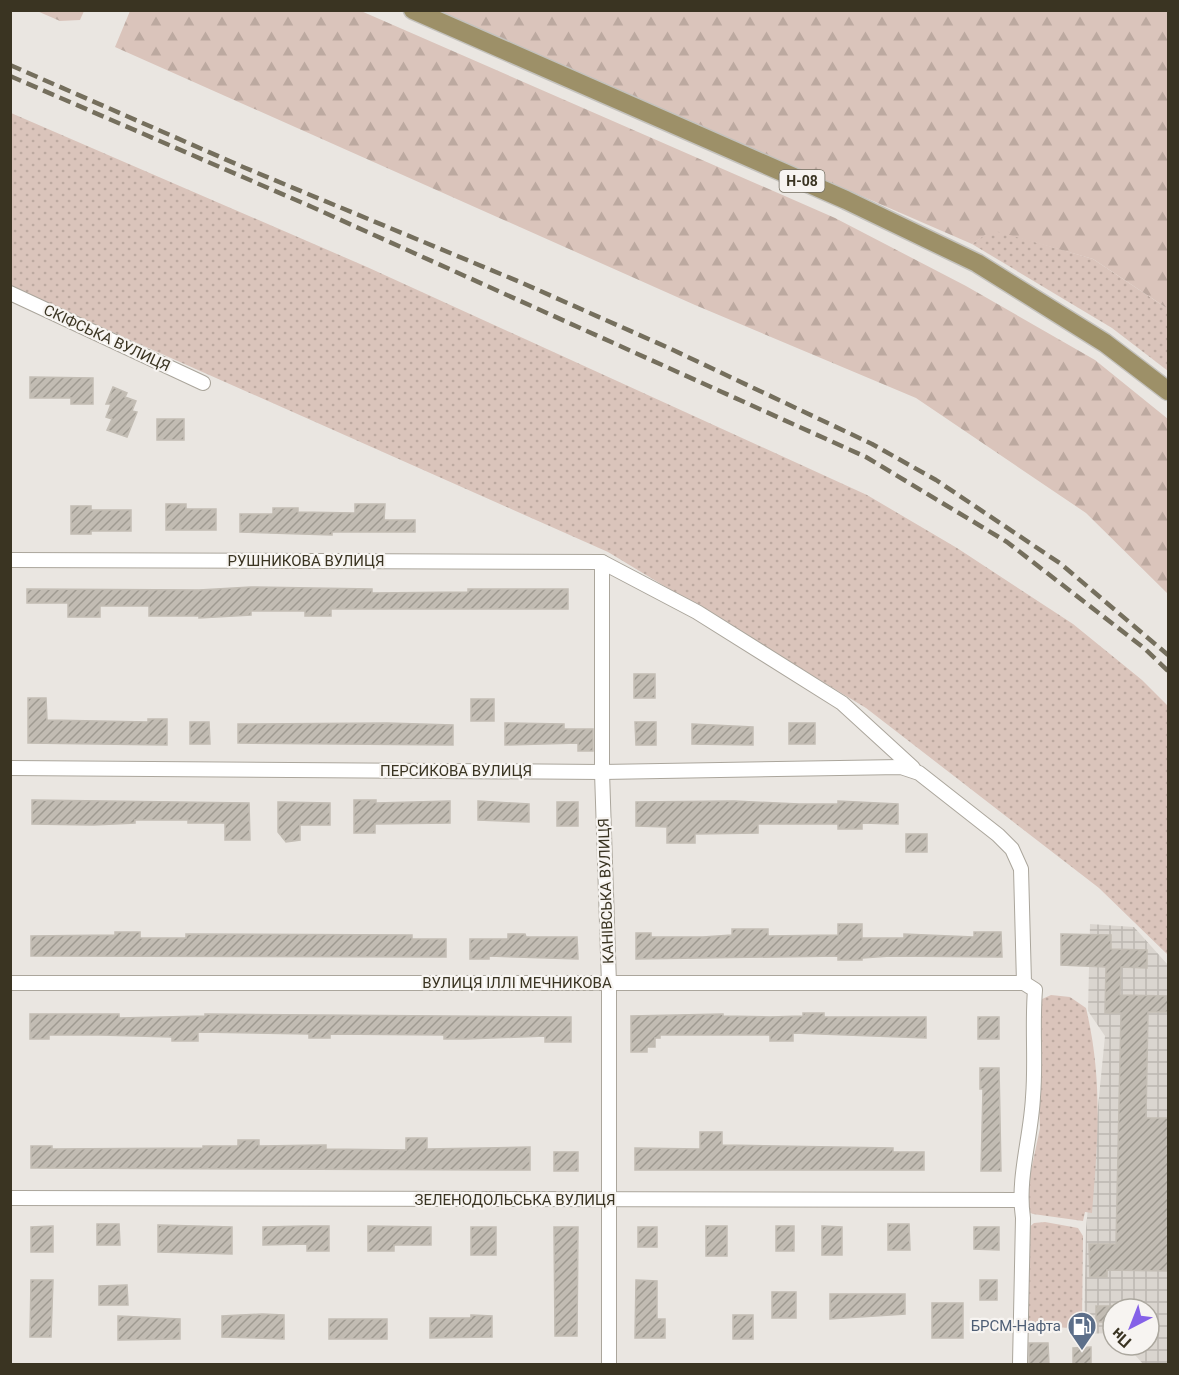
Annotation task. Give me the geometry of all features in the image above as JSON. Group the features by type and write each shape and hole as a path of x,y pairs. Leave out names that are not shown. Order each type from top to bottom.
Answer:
{"main road":[{"name":"Н-08","path":"413,10 846,200 977,263 1105,343 1168,391"}],"street":[{"name":"СКІФСЬКА ВУЛИЦЯ","path":"10,293 203,383"},
{"name":"РУШНИКОВА ВУЛИЦЯ","path":"10,560 602,562"},
{"name":"КАНІВСЬКА ВУЛИЦЯ","path":"602,562 602,772 609,984 609,1365"},
{"path":"602,562 697,612 842,703 919,773 998,835 1012,849 1021,869 1024,983 1035,990 1034,1095 1020,1200 1023,1218 1020,1365"},
{"name":"ПЕРСИКОВА ВУЛИЦЯ","path":"10,768 602,772 901,766 919,773"},
{"name":"ВУЛИЦЯ ІЛЛІ МЕЧНИКОВА","path":"10,983 1024,983"},
{"name":"ЗЕЛЕНОДОЛЬСЬКА ВУЛИЦЯ","path":"10,1198 1020,1200"}],"shaded area":[{"path":"1090,924 1134,927 1168,965 1168,1364 1143,1364 1137,1357 1161,1357 1161,1297 1101,1297 1101,1333 1084,1334 1086,1228 1105,1036 1088,1011"}],"green space":[{"path":"37,11 84,11 80,20 60,21"},
{"path":"130,11 361,11 835,218 966,286 1095,360 1168,419 1168,594 1086,513 916,398 695,305 115,47"},
{"path":"436,11 1168,11 1168,309 1093,259 992,230 972,244"},
{"path":"11,113 367,267 867,495 957,548 1073,624 1142,680 1168,706 1168,955 1099,888 866,708 608,552 11,287"},
{"path":"992,229 1093,259 1168,309 1168,371 1112,328 972,244"},
{"path":"1051,995 1070,997 1086,1008 1095,1060 1098,1110 1096,1160 1092,1213 1085,1212 1083,1221 1026,1211 1027,1190 1040,1128 1036,1035 1040,1000"},
{"path":"1045,1222 1078,1228 1083,1236 1082,1322 1073,1328 1027,1326 1027,1229 1034,1223"}],"building":[{"path":"30,377 93,378 93,404 71,404 71,398 30,398"},
{"path":"113,387 127,393 125,397 136,401 132,411 137,412 127,437 107,430 112,419 106,417 111,404 106,404"},
{"path":"157,419 184,419 184,440 157,440"},
{"path":"166,504 186,504 186,509 216,509 216,530 166,530"},
{"path":"355,504 385,504 384,520 415,520 415,532 332,532 332,535 240,532 240,514 273,514 273,508 298,508 298,512 355,513"},
{"path":"71,506 91,506 91,510 131,510 131,531 91,531 91,534 71,534"},
{"path":"251,587 372,589 372,593 468,592 468,589 568,589 568,609 331,609 331,616 305,616 305,611 251,611 251,615 199,618 199,616 149,616 149,606 100,606 100,617 68,617 68,603 27,603 27,589 199,590"},
{"path":"634,674 655,674 655,698 634,698"},
{"path":"28,698 46,698 47,720 148,722 148,719 167,719 167,745 28,743"},
{"path":"471,699 494,699 494,721 471,721"},
{"path":"190,722 209,722 210,744 190,744"},
{"path":"635,722 656,722 656,745 636,745"},
{"path":"505,723 564,724 564,729 593,729 593,751 578,751 578,743 505,745"},
{"path":"789,723 815,723 815,744 789,744"},
{"path":"238,724 453,725 453,745 238,743"},
{"path":"692,724 753,727 753,745 692,744"},
{"path":"32,800 249,803 250,840 225,840 225,823 188,823 188,820 135,820 135,823 93,825 32,824"},
{"path":"354,800 376,800 376,803 450,801 450,823 375,824 375,833 354,833"},
{"path":"478,801 529,804 529,822 478,820"},
{"path":"734,801 838,804 838,801 898,804 898,824 862,823 862,829 838,829 838,824 758,824 758,833 695,834 695,843 667,843 667,827 636,826 636,802"},
{"path":"278,802 330,803 330,825 300,825 300,840 286,842 278,832"},
{"path":"557,802 578,802 578,826 557,826"},
{"path":"906,834 927,834 927,852 906,852"},
{"path":"838,924 862,924 862,938 904,938 904,934 974,937 974,932 1001,932 1002,957 890,956 862,958 862,960 838,960 838,956 636,959 636,933 651,933 651,937 703,937 732,935 732,929 768,929 768,936 838,935"},
{"path":"115,932 140,932 140,938 186,938 186,934 412,935 412,939 446,939 446,957 31,956 31,936 115,935"},
{"path":"508,934 525,934 526,937 577,937 578,959 489,956 489,959 470,959 470,939 508,939"},
{"path":"1061,934 1111,935 1111,949 1147,950 1147,968 1121,967 1120,995 1168,996 1168,1012 1148,1012 1146,1118 1168,1118 1168,1271 1107,1270 1107,1277 1090,1277 1089,1244 1116,1244 1121,1013 1105,1013 1106,967 1061,965"},
{"path":"803,1013 824,1013 824,1017 926,1017 926,1038 793,1033 793,1041 770,1041 770,1035 660,1035 660,1038 655,1038 655,1047 647,1047 647,1052 631,1052 631,1016 723,1014 723,1016 770,1017 803,1016"},
{"path":"30,1014 119,1014 119,1018 205,1016 205,1014 571,1017 571,1042 545,1042 545,1036 444,1039 444,1035 330,1034 330,1038 309,1038 309,1034 198,1032 198,1041 172,1041 172,1037 101,1035 49,1035 49,1039 30,1039"},
{"path":"978,1017 999,1017 999,1039 978,1039"},
{"path":"980,1068 999,1068 1001,1171 981,1171 983,1089 980,1089"},
{"path":"700,1132 722,1132 722,1145 893,1148 893,1152 924,1152 924,1170 635,1170 635,1148 700,1149"},
{"path":"406,1138 427,1138 427,1149 530,1147 530,1170 31,1168 31,1146 52,1146 52,1149 203,1148 203,1146 238,1146 238,1140 259,1140 259,1146 326,1145 326,1149 406,1150"},
{"path":"554,1152 578,1152 578,1171 554,1171"},
{"path":"97,1224 119,1224 120,1245 97,1245"},
{"path":"888,1224 909,1224 910,1250 888,1250"},
{"path":"158,1225 232,1227 232,1254 158,1252"},
{"path":"53,1226 53,1252 31,1252 31,1227"},
{"path":"329,1226 329,1251 307,1251 307,1244 263,1245 263,1227"},
{"path":"368,1226 431,1227 431,1245 394,1245 394,1251 368,1251"},
{"path":"706,1226 727,1226 727,1256 706,1256"},
{"path":"776,1226 794,1226 794,1251 776,1251"},
{"path":"822,1226 842,1227 842,1255 822,1255"},
{"path":"471,1227 496,1227 496,1255 471,1255"},
{"path":"554,1227 578,1227 577,1336 555,1336"},
{"path":"638,1227 657,1227 657,1247 638,1247"},
{"path":"974,1227 999,1227 999,1250 974,1249"},
{"path":"31,1280 53,1280 51,1337 30,1337"},
{"path":"636,1280 657,1281 657,1319 665,1319 665,1338 635,1338"},
{"path":"980,1280 997,1280 997,1300 980,1300"},
{"path":"127,1285 128,1305 99,1305 99,1286"},
{"path":"772,1292 796,1292 796,1318 772,1318"},
{"path":"830,1294 905,1294 905,1314 830,1319"},
{"path":"932,1303 963,1303 963,1338 932,1338"},
{"path":"1096,1306 1101,1306 1101,1322 1096,1322"},
{"path":"284,1315 284,1339 222,1337 222,1316"},
{"path":"471,1315 492,1316 492,1337 430,1338 430,1318 471,1318"},
{"path":"733,1315 753,1315 753,1339 733,1339"},
{"path":"118,1316 180,1319 180,1339 118,1340"},
{"path":"329,1319 387,1319 387,1339 329,1339"},
{"path":"1029,1343 1048,1343 1049,1365 1029,1365"},
{"name":"БРСМ-Нафта","path":"1091,1347 1091,1365 1073,1365 1073,1348"}],"railway":[{"path":"10,65 243,167 520,282 671,349 872,444 936,480 1061,564 1168,655"},
{"path":"10,76 312,207 866,457 1007,542 1144,648 1168,671"}],"place":[{"name":"БРСМ-Нафта","path":"1082,1352"}]}
